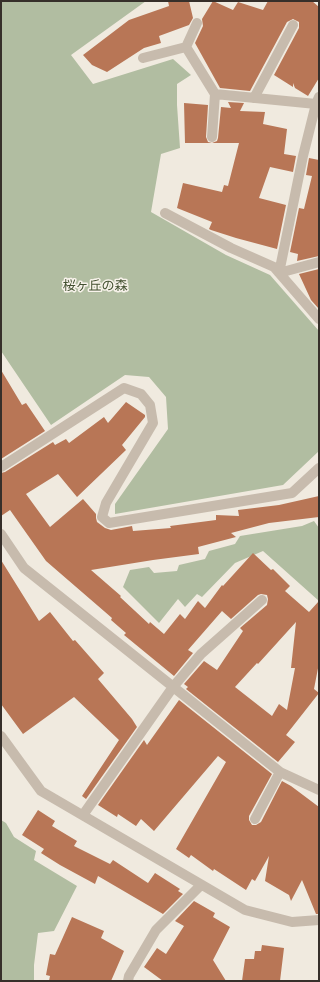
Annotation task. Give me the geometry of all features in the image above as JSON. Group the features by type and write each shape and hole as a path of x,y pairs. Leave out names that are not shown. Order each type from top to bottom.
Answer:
{"street":[{"path":"186,47 197,23"},
{"path":"254,98 293,25"},
{"path":"143,58 186,47"},
{"path":"186,47 215,94 212,137"},
{"path":"215,94 254,98 317,101 303,156 279,273"},
{"path":"165,213 230,248 274,267 319,319"},
{"path":"279,273 319,262"},
{"path":"1,467 124,388 141,394 150,405 153,423 106,503 102,517 109,523 292,494 319,468"},
{"path":"1,534 24,568 280,772 319,790"},
{"path":"83,815 173,687 201,654 262,600"},
{"path":"1,736 41,791 201,885 245,910 292,922 319,920"},
{"path":"255,819 280,772"},
{"path":"128,981 129,976 156,930 201,885"}],"green space":[{"name":"桜ヶ丘の森","path":"1,1 146,1 71,55 93,84 173,59 191,75 177,84 180,148 161,154 151,212 226,255 270,275 319,331 319,451 283,485 115,514 115,504 168,429 166,397 149,377 125,375 51,425 1,351"},
{"path":"314,521 319,528 319,601 263,551 235,563 202,597 197,594 185,607 178,599 159,623 123,587 130,570 149,567 154,573 177,571 179,565 205,559 209,551 235,544 240,536 302,526"},
{"path":"1,820 6,823 14,837 36,851 34,860 77,886 54,931 38,933 34,965 34,981 1,981"}],"building":[{"path":"168,1 189,1 193,18 189,25 159,36 161,43 144,48 107,72 92,65 83,55 129,20 169,6"},
{"path":"213,1 233,10 238,2 263,10 268,1 312,1 319,7 319,78 308,96 295,88 293,83 293,87 274,75 299,28 299,22 293,19 287,22 250,91 220,88 195,43 203,26 202,19"},
{"path":"228,102 244,103 240,111 265,112 263,124 287,129 284,154 296,156 293,172 270,167 259,198 286,205 277,249 211,230 209,229 212,222 177,208 183,183 222,192 224,185 228,186 239,143 212,143 217,141 218,138 221,107 231,108"},
{"path":"184,103 208,105 206,137 208,142 212,143 185,143"},
{"path":"309,158 319,160 319,256 297,261 298,254 290,252 299,208 304,209 312,176 306,175"},
{"path":"319,269 319,309 311,300 299,274"},
{"path":"1,370 22,405 26,403 45,431 1,459"},
{"path":"126,402 145,415 145,417 122,445 126,450 77,497 58,474 26,494 50,527 83,499 96,514 97,522 105,528 111,530 132,526 133,531 171,528 170,526 216,520 216,515 239,516 238,510 279,505 319,496 319,517 269,523 231,533 236,537 198,547 199,554 91,570 121,596 120,597 149,624 150,622 164,634 180,614 185,619 198,601 205,608 222,585 223,586 253,553 271,570 273,569 290,586 285,591 309,612 319,601 319,663 314,689 319,693 286,735 295,742 278,762 186,689 188,687 184,684 204,661 217,670 243,631 240,628 267,605 267,595 258,595 231,619 222,611 188,650 193,653 174,676 124,635 126,633 111,620 112,618 46,561 10,510 1,516 1,473 53,442 55,445 66,439 69,443 104,417 108,423","holes":["296,622 291,668 295,668 287,710 279,704 272,716 235,687"]},
{"path":"1,560 39,621 50,612 73,641 75,640 104,673 98,679 137,727 86,799 82,796 119,740 74,697 23,734 1,704"},
{"path":"179,700 272,774 249,816 249,820 252,825 256,825 261,822 282,781 319,807 319,914 316,914 302,880 291,901 289,895 265,881 269,856 255,881 252,879 246,890 214,869 213,871 191,855 189,858 176,849 226,762 218,756 154,831 141,819 136,826 118,814 117,817 98,805 144,740 147,745"},
{"path":"38,810 55,821 52,826 77,841 74,846 110,864 113,860 148,883 155,873 180,889 178,891 183,894 163,914 98,876 95,884 60,865 41,853 44,849 22,835"},
{"path":"194,901 215,913 213,917 230,927 213,960 226,981 163,981 144,967 157,948 166,954 184,926 175,921"},
{"path":"72,917 104,931 101,938 124,951 111,981 49,981 50,976 46,975 50,954 55,955"},
{"path":"262,945 284,948 280,981 242,981 245,959 254,959 255,951 261,951"}]}
